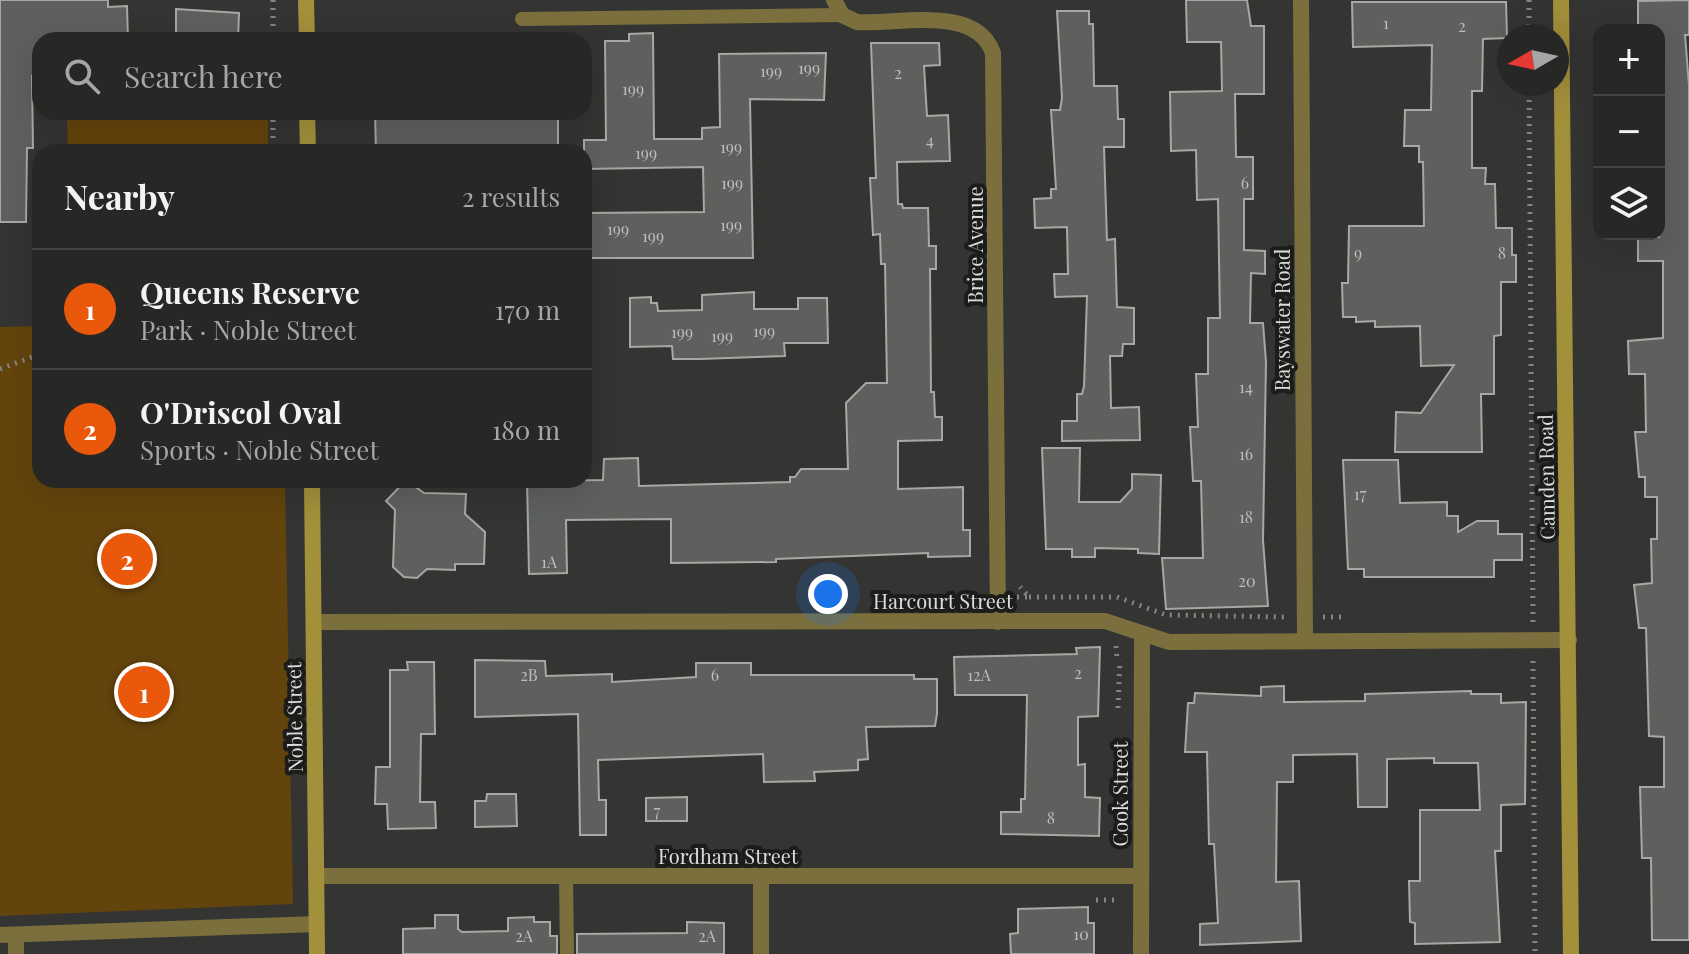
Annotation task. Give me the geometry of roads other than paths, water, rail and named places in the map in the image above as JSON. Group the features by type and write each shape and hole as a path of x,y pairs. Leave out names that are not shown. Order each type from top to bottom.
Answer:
{"street":[{"path":"306,0 307,32"},
{"path":"834,0 842,15"},
{"name":"Bayswater Road","path":"1301,0 1305,640"},
{"name":"Camden Road","path":"1561,0 1571,954"},
{"name":"Brice Avenue","path":"842,15 863,22 937,22 967,26 986,38 993,53 998,622"},
{"path":"307,120 308,144"},
{"name":"Noble Street","path":"312,488 317,954"},
{"name":"Harcourt Street","path":"314,622 1105,621 1169,642 1569,640"},
{"name":"Cook Street","path":"1141,954 1142,634"},
{"name":"Fordham Street","path":"316,876 1140,876"},
{"path":"761,877 761,954"},
{"path":"16,954 8,935 316,924"}],"lane":[{"path":"522,19 667,15 816,19 842,15"},
{"path":"566,876 567,954"}],"place":[{"name":"O'Driscol Oval","path":"127,559"},
{"name":"Queens Reserve","path":"144,692"}]}
